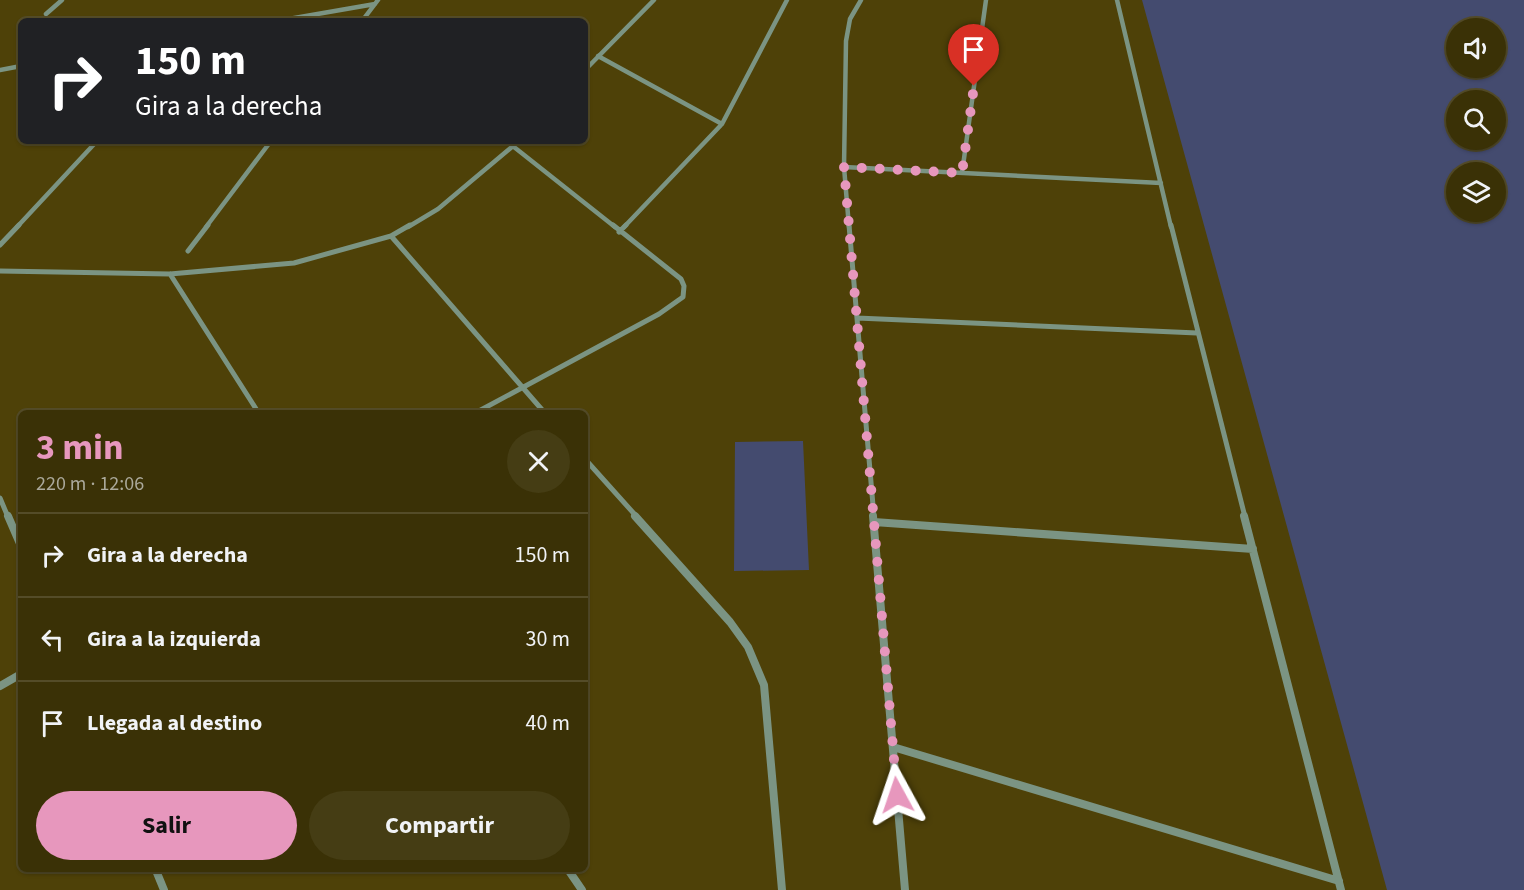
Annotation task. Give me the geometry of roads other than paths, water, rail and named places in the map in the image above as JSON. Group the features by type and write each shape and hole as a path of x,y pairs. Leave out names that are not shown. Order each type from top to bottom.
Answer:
{"street":[{"path":"46,14 62,0"},
{"path":"588,67 654,0"},
{"path":"619,232 722,124 787,0"},
{"path":"861,0 856,5 848,23 846,41 844,167 905,890"},
{"path":"962,173 986,0"},
{"path":"1117,0 1197,333 1340,886"},
{"path":"293,18 376,2"},
{"path":"364,18 376,2"},
{"path":"598,56 722,124"},
{"path":"0,70 18,67"},
{"path":"0,244 95,144"},
{"path":"188,251 269,144"},
{"path":"0,271 170,274 294,263 391,236 438,209 516,144"},
{"path":"481,410 659,314 683,297 684,286 681,279 514,147"},
{"path":"844,167 1161,183"},
{"path":"391,236 541,410"},
{"path":"170,274 257,410"},
{"path":"857,318 1197,333"},
{"path":"588,462 730,622 748,647 764,685 782,890"},
{"path":"0,498 18,539"},
{"path":"874,522 1253,549"},
{"path":"0,686 18,676"},
{"path":"893,747 1340,886"},
{"path":"157,872 164,890"},
{"path":"570,872 582,890"}]}
